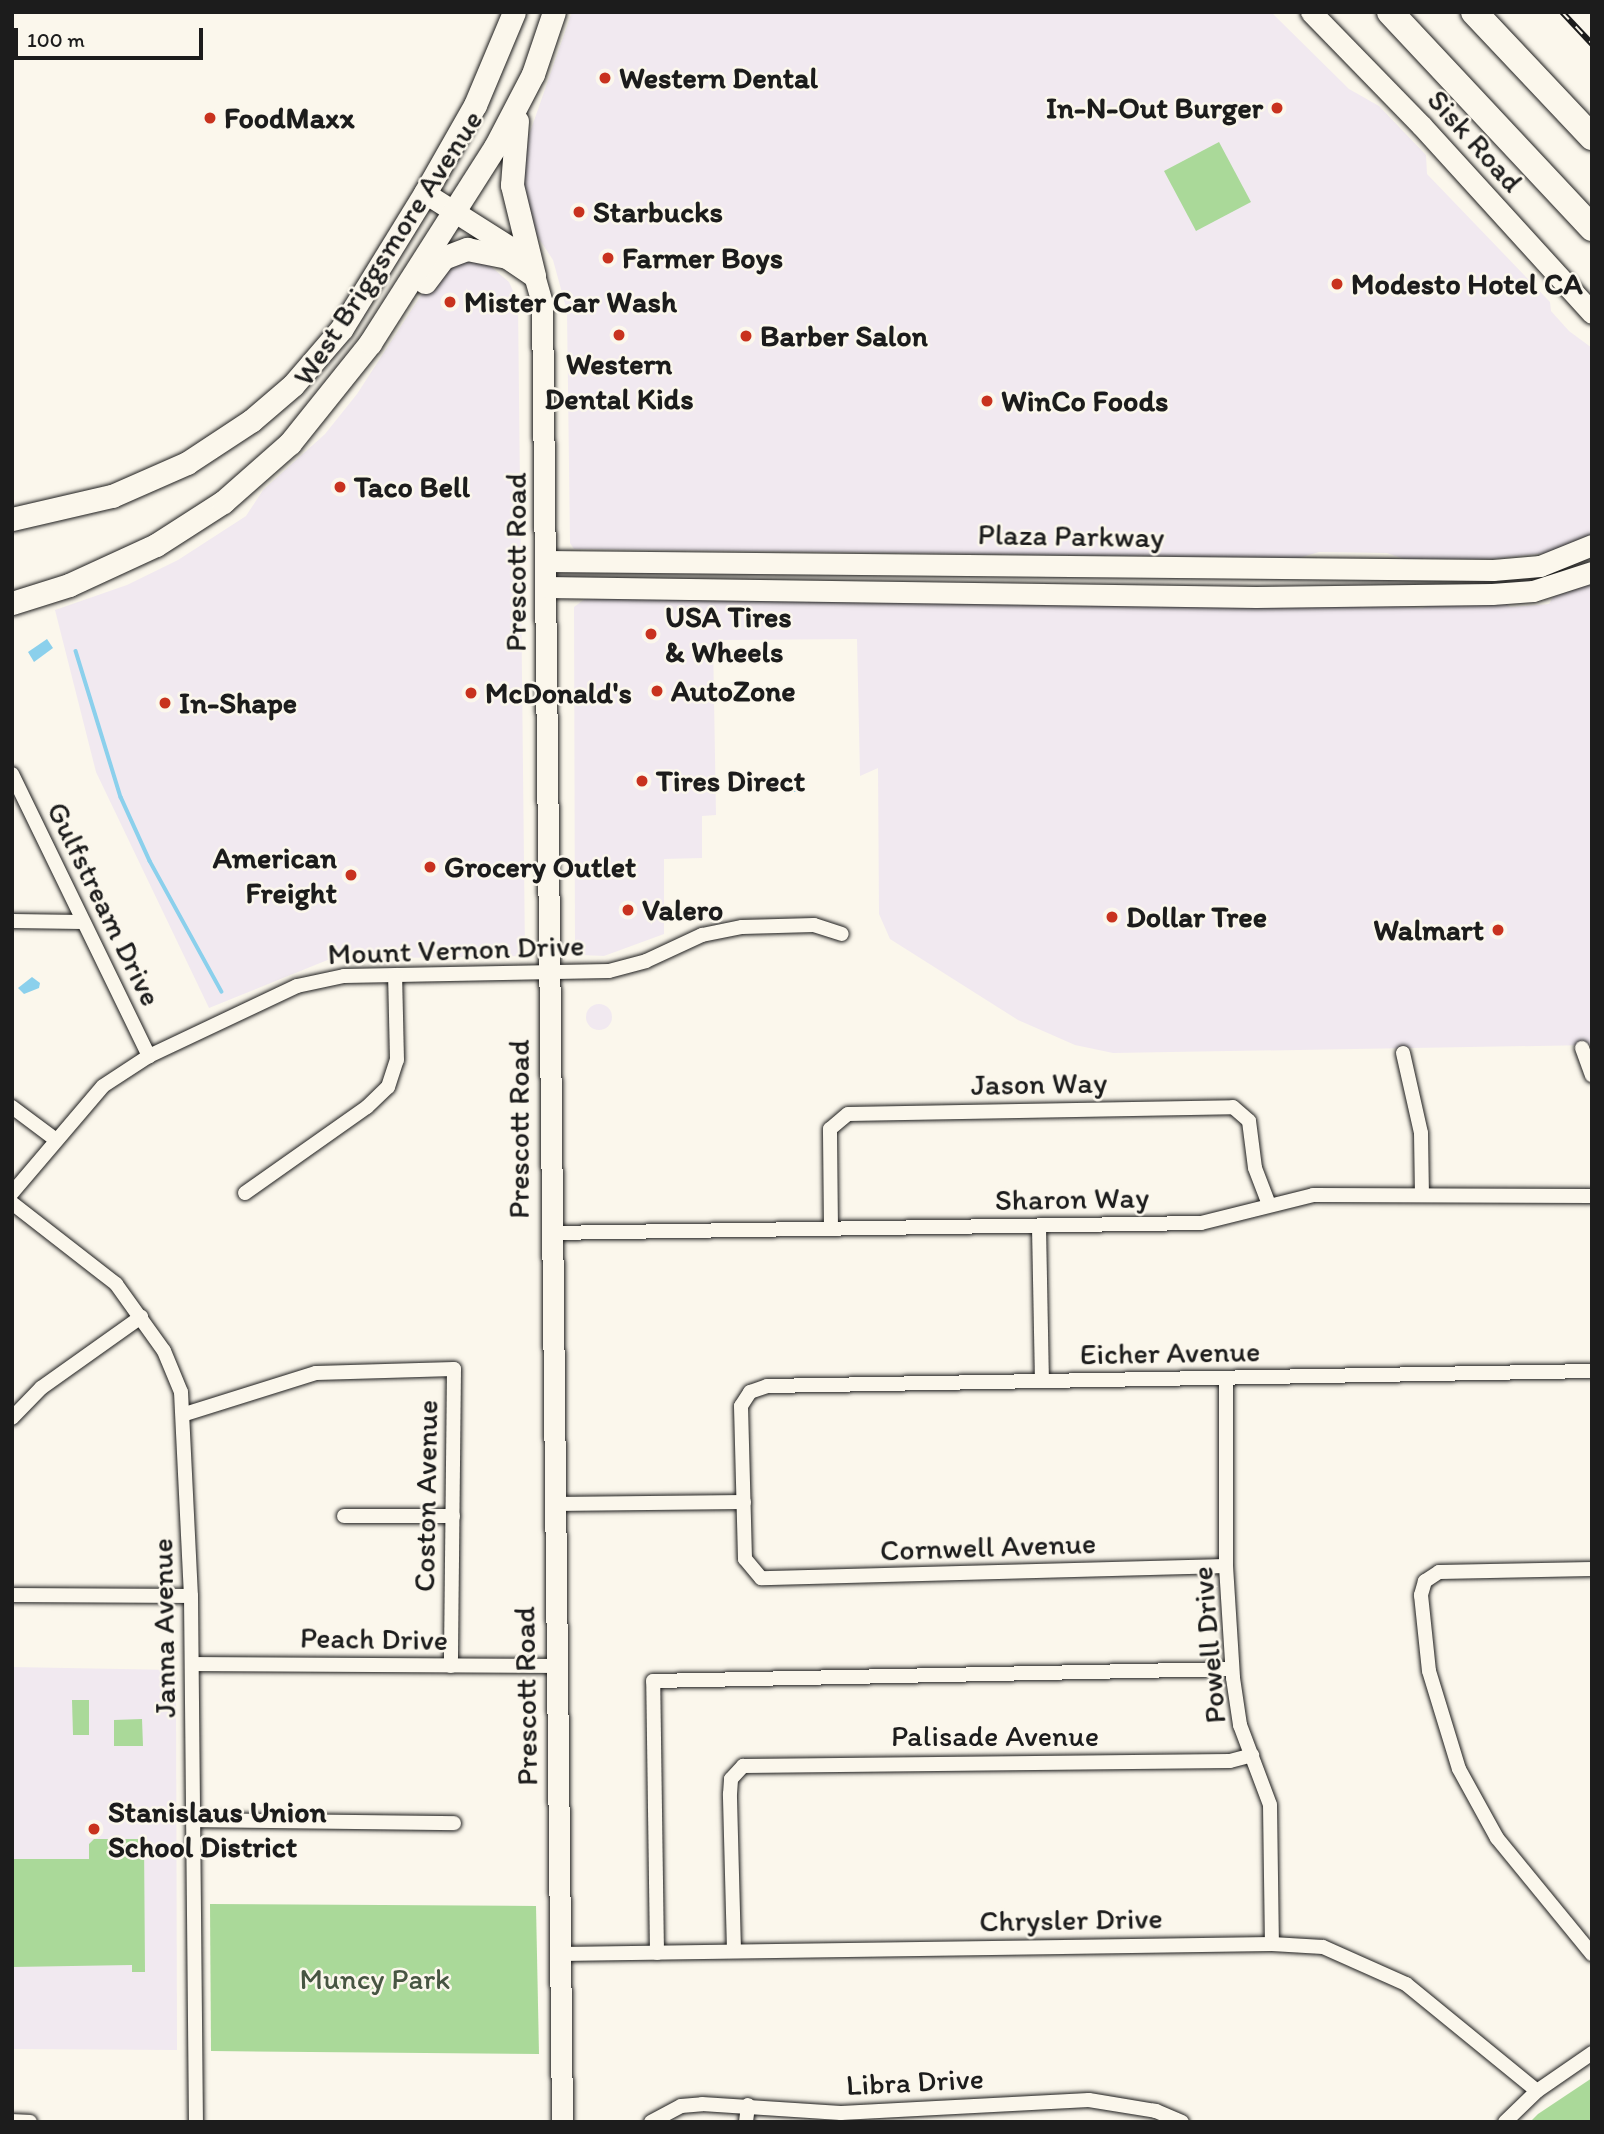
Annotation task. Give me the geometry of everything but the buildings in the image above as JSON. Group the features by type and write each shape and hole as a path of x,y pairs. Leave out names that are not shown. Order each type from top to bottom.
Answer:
{"highway":[{"path":"1390,12 1592,229"},
{"path":"1474,12 1592,137"}],"main road":[{"name":"West Briggsmore Avenue","path":"12,519 72,508 150,480 220,444 270,408 342,328 475,106 514,12"},
{"name":"West Briggsmore Avenue","path":"12,603 102,572 187,526 250,480 333,394 455,211 526,89 554,12"},
{"name":"Sisk Road","path":"1311,12 1421,125 1592,313"},
{"path":"526,89 511,150 512,185 534,275"},
{"name":"Prescott Road","path":"425,193 510,247 534,275 542,303 549,1233 562,2122"},
{"path":"333,394 384,346 430,274 448,254 467,249 486,251 507,257 534,275"},
{"name":"Plaza Parkway","path":"545,561 1493,570 1540,566 1592,545"},
{"name":"Plaza Parkway","path":"546,587 1256,597 1492,594 1533,591 1592,572"}],"street":[{"name":"Gulfstream Drive","path":"12,774 149,1056"},
{"path":"12,921 82,922"},
{"name":"Mount Vernon Drive","path":"12,1193 55,1139 103,1086 149,1056 297,986 344,976 547,974 631,966 719,930 802,925 842,934"},
{"path":"245,1193 367,1107 388,1087 397,1060 395,975"},
{"path":"1583,1048 1592,1075"},
{"path":"1403,1053 1419,1122 1422,1194"},
{"path":"12,1107 55,1139"},
{"name":"Jason Way","path":"831,1229 829,1143 835,1121 848,1114 1233,1107 1244,1114 1269,1204"},
{"name":"Sharon Way","path":"549,1233 1201,1223 1313,1195 1592,1196"},
{"name":"Janna Avenue","path":"12,1203 116,1284 141,1317 174,1371 185,1414 191,1596 196,2122"},
{"path":"1039,1227 1042,1381"},
{"path":"12,1418 41,1388 141,1317"},
{"name":"Coston Avenue","path":"185,1414 316,1373 454,1369 451,1666"},
{"name":"Eicher Avenue","path":"744,1502 740,1419 750,1392 766,1386 1592,1371"},
{"name":"Powell Drive","path":"1226,1378 1226,1566 1232,1669 1240,1725 1270,1805 1272,1944"},
{"path":"553,1504 744,1502"},
{"name":"Cornwell Avenue","path":"744,1502 745,1559 754,1573 773,1581 1226,1566"},
{"path":"344,1516 453,1516"},
{"path":"1592,1569 1439,1572 1425,1581 1421,1594 1429,1671 1459,1769 1511,1858 1592,1954"},
{"path":"12,1595 191,1596"},
{"name":"Peach Drive","path":"192,1664 555,1666"},
{"path":"657,1952 653,1681 1232,1669"},
{"name":"Palisade Avenue","path":"734,1951 730,1794 738,1769 752,1764 1230,1760 1252,1755"},
{"path":"193,1821 454,1824"},
{"name":"Chrysler Drive","path":"559,1954 1272,1944 1323,1947 1384,1971 1427,1999 1537,2091"},
{"path":"1505,2122 1537,2091 1592,2053"},
{"name":"Libra Drive","path":"651,2122 681,2106 748,2105 854,2116 1088,2100 1156,2111 1182,2122"},
{"path":"746,2122 748,2105"},
{"path":"12,2121 30,2122"}],"shaded area":[{"path":"572,12 1271,12 1349,89 1379,106 1426,155 1427,174 1550,302 1551,311 1569,331 1592,348 1592,534 1547,553 1493,559 1404,559 1387,553 1319,552 1299,558 574,549 570,543 567,311 553,260 532,228 522,183 529,135"},
{"path":"464,261 489,265 509,282 518,302 525,956 330,959 209,1008 96,772 55,610 127,585 178,560 246,516 263,490 325,434 357,394 431,280"},
{"path":"1592,583 1592,1045 1113,1053 1075,1045 1018,1020 890,939 879,914 878,768 860,776 857,639 713,640 716,815 702,816 702,858 664,859 664,934 604,956 580,955 575,949 574,607 589,596 896,603 902,598 1341,602 1422,608 1440,602 1505,602 1510,607 1549,604 1553,597"},
{"path":"599,1004 608,1008 612,1017 608,1026 599,1030 590,1026 586,1017 590,1008"},
{"name":"Stanislaus Union School District","path":"12,1667 176,1670 177,2050 12,2049"}],"green space":[{"path":"1219,142 1251,202 1196,231 1164,171"},
{"path":"72,1700 89,1700 89,1735 73,1735"},
{"path":"142,1719 143,1746 114,1746 114,1720"},
{"path":"94,1839 144,1839 145,1972 132,1972 132,1965 12,1967 12,1859 89,1859 89,1844"},
{"name":"Muncy Park","path":"210,1904 536,1906 539,2054 211,2051"},
{"path":"1592,2078 1592,2122 1530,2122 1538,2114"}],"water":[{"path":"47,639 53,648 34,662 28,652"},
{"path":"780,779 801,779 801,792 786,792 780,788"},
{"path":"32,977 40,983 39,988 24,994 18,988"}],"waterway":[{"path":"76,651 121,797 150,861 222,992"}],"railway":[{"path":"1562,12 1592,44"}],"place":[{"name":"Western Dental","path":"605,78"},
{"name":"In-N-Out Burger","path":"1277,108"},
{"name":"FoodMaxx","path":"210,118"},
{"name":"Starbucks","path":"579,212"},
{"name":"Farmer Boys","path":"608,258"},
{"name":"Modesto Hotel CA","path":"1337,284"},
{"name":"Mister Car Wash","path":"450,302"},
{"name":"Western Dental Kids","path":"619,335"},
{"name":"Barber Salon","path":"746,336"},
{"name":"WinCo Foods","path":"987,401"},
{"name":"Taco Bell","path":"340,487"},
{"name":"USA Tires & Wheels","path":"651,634"},
{"name":"AutoZone","path":"657,691"},
{"name":"McDonald's","path":"471,693"},
{"name":"In-Shape","path":"165,703"},
{"name":"Tires Direct","path":"642,781"},
{"name":"Grocery Outlet","path":"430,867"},
{"name":"American Freight","path":"351,875"},
{"name":"Valero","path":"628,910"},
{"name":"Dollar Tree","path":"1112,917"},
{"name":"Walmart","path":"1498,930"},
{"name":"Stanislaus Union School District","path":"94,1829"}]}
